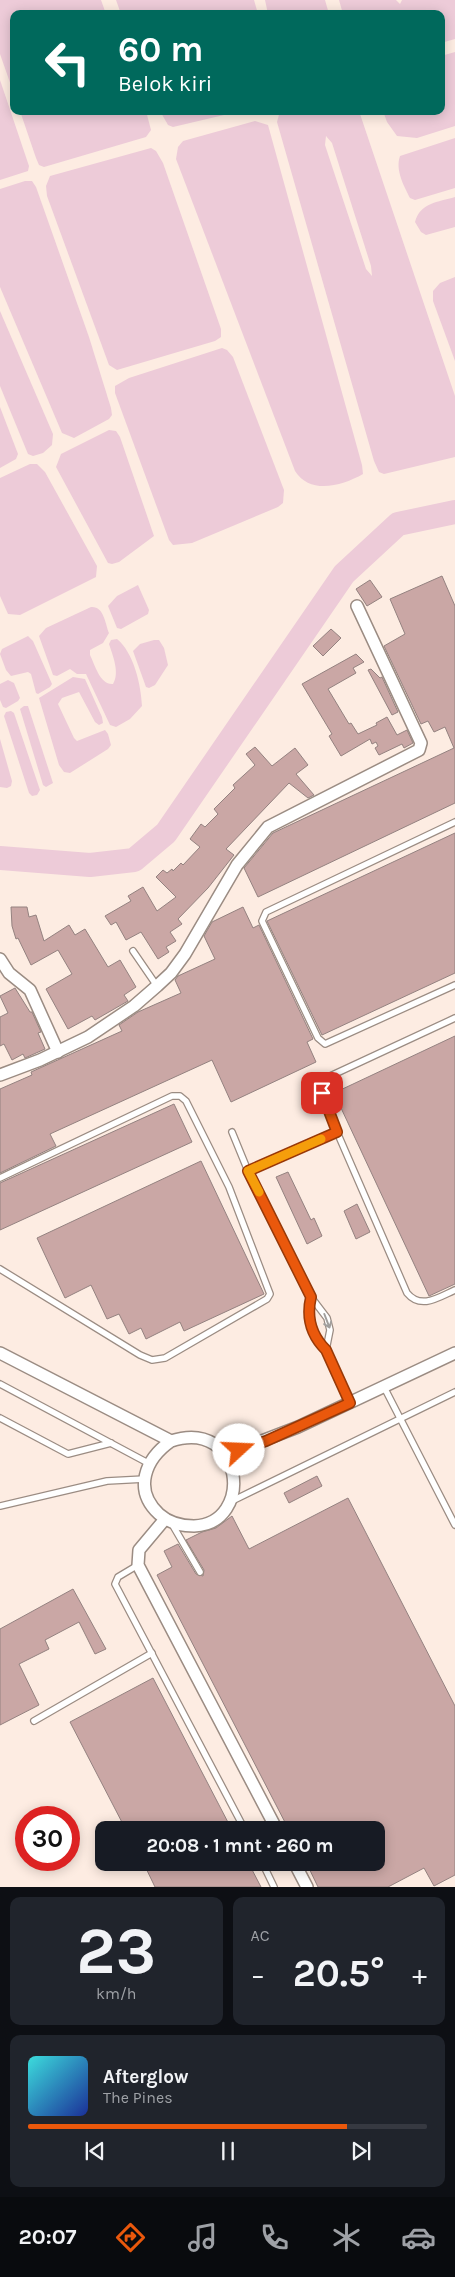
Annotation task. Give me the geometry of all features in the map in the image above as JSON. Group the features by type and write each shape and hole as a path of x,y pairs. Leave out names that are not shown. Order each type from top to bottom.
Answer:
{"street":[{"path":"1,1071 58,1052 88,1037 111,1023 157,986 171,973 185,954 237,865 268,827 415,754 420,748 421,744 357,606"},
{"path":"0,959 9,973 30,990 58,1052"},
{"path":"0,1353 170,1441"},
{"path":"226,1455 266,1441 455,1353"},
{"path":"182,1437 195,1437 207,1440 218,1446 226,1455 233,1470 234,1486 230,1502 222,1513 211,1521 198,1526 184,1526 168,1521 153,1508 146,1494 145,1478 148,1463 158,1450 170,1441 182,1437"},
{"path":"168,1521 139,1550 138,1565 272,1821"},
{"path":"299,1871 307,1887"}],"lane":[{"path":"455,822 266,912 262,921 318,1038 325,1044 455,985"},
{"path":"133,951 157,986"},
{"path":"455,1018 326,1078 322,1084 322,1093 337,1132 409,1296 417,1301 427,1302 455,1290"},
{"path":"0,1178 172,1096 180,1096 186,1101 229,1188 270,1294 267,1299 164,1358 156,1360 140,1355 0,1269"},
{"path":"232,1132 248,1171 311,1297 329,1323 330,1336 326,1350"},
{"path":"248,1171 337,1132"},
{"path":"311,1297 308,1312 310,1326 320,1344 326,1350 350,1403"},
{"path":"0,1384 148,1463"},
{"path":"384,1387 455,1525"},
{"path":"230,1502 455,1392"},
{"path":"0,1418 68,1454 111,1443"},
{"path":"0,1506 114,1479 145,1478"},
{"path":"168,1521 200,1572"},
{"path":"138,1565 118,1577 115,1584 239,1821"},
{"path":"34,1721 152,1653"},
{"path":"266,1871 274,1887"}],"shaded area":[{"path":"0,0 101,0 105,10 10,10 10,83 0,54"},
{"path":"116,0 254,0 257,10 120,10"},
{"path":"265,0 325,0 328,10 267,10"},
{"path":"339,0 396,0 400,4 402,0 455,0 455,39 445,42 445,10 342,10"},
{"path":"455,52 455,126 417,138 397,136 384,115 445,115 445,55"},
{"path":"0,80 10,115 12,115 29,166 28,171 0,180"},
{"path":"21,115 147,115 151,130 146,137 44,167 39,165"},
{"path":"162,115 224,115 173,127 168,125"},
{"path":"279,115 360,115 455,396 455,457 384,474 379,472 374,461 277,122","holes":["326,136 332,143 371,266 372,276 366,269 325,145"]},
{"path":"255,121 268,125 362,465 363,474 336,485 318,486 309,483 301,479 295,471 176,159 178,147 183,141"},
{"path":"455,138 455,188 415,200 410,198 399,172 400,156"},
{"path":"151,148 156,151 163,163 221,329 221,337 215,341 117,370 109,365 47,196 46,186 50,176"},
{"path":"25,181 32,181 36,187 89,337 111,408 112,415 109,419 74,438 62,433 0,287 0,189"},
{"path":"455,197 455,227 426,235 421,232 415,222 421,211 430,204"},
{"path":"455,277 455,361 433,301 433,291 440,283"},
{"path":"0,311 53,434 52,445 43,453 33,456 28,454 0,386"},
{"path":"222,348 227,350 233,357 284,490 283,503 278,507 192,543 173,545 169,540 115,393 115,386 129,378"},
{"path":"0,407 18,454 16,459 0,468"},
{"path":"109,430 116,431 120,437 154,536 119,562 112,564 108,563 56,467 61,454"},
{"path":"30,464 37,464 45,472 97,566 96,577 20,615 8,614 0,596 0,478"},
{"path":"138,585 149,610 148,614 121,629 117,628 108,606 117,596"},
{"path":"91,607 99,609 109,633 103,643 90,650 90,655 98,674 108,683 113,684 116,670 109,644 111,640 117,639 128,652 138,679 142,706 130,719 116,727 110,725 86,674 77,674 70,669 57,676 53,675 39,636 46,628"},
{"path":"28,636 33,641 52,684 38,694 36,693 31,674 28,672 11,676 6,670 0,654 2,649"},
{"path":"159,640 164,648 168,665 155,685 149,688 146,687 133,651 140,644"},
{"path":"73,677 85,679 103,723 99,725 95,722 79,692 62,698 58,704 74,738 77,741 105,730 111,745 108,749 70,773 64,772 59,765 39,698"},
{"path":"8,680 14,683 20,698 6,708 3,707 0,700 0,684"},
{"path":"28,706 53,783 46,787 43,785 20,709"},
{"path":"11,711 14,713 40,790 37,795 32,796 29,793 4,716 6,712"},
{"path":"0,739 12,781 11,786 7,788 0,787"}],"building":[{"path":"442,576 455,606 455,803 258,897 244,868 273,833 454,748 445,727 434,732 428,721 421,724 384,646 405,634 390,599"},
{"path":"370,580 382,597 367,606 356,589"},
{"path":"331,629 341,638 323,656 313,646"},
{"path":"356,654 364,662 353,668 356,673 328,689 349,724 351,723 358,734 377,725 376,723 387,717 397,735 407,730 413,743 404,748 402,744 379,755 375,748 378,746 376,742 372,744 370,739 341,756 329,736 332,734 302,684"},
{"path":"371,669 380,678 382,677 398,712 392,715 368,670"},
{"path":"255,747 272,766 295,748 308,765 296,774 314,795 308,798 289,783 226,849 234,855 208,888 178,919 182,924 170,932 176,941 166,947 169,952 158,959 141,932 126,940 116,922 111,925 105,916 131,901 128,896 143,887 157,911 176,897 156,877 163,870 167,873 172,869 173,871 181,863 183,865 200,847 190,839 201,824 205,827 218,814 214,809 235,788 233,785 255,765 246,754"},
{"path":"455,833 455,973 322,1035 267,921"},
{"path":"11,907 27,907 29,917 36,915 44,941 69,925 75,935 85,929 108,967 120,960 136,987 124,995 128,1001 95,1020 92,1016 68,1029 46,989 72,974 58,950 31,965 18,938 16,939 12,926"},
{"path":"243,907 253,928 259,925 313,1039 307,1042 316,1062 231,1102 212,1060 50,1134 56,1146 0,1173 0,1089 32,1075 31,1072 122,1031 119,1025 138,1012 181,993 175,980 178,976 215,959 204,936 212,922"},
{"path":"15,988 30,1012 32,1012 41,1032 38,1033 45,1049 25,1058 23,1054 12,1060 4,1044 0,1046 0,1017 8,1013 0,996"},
{"path":"455,1036 455,1284 429,1296 334,1093"},
{"path":"174,1104 192,1142 0,1230 0,1183"},
{"path":"201,1161 264,1294 184,1331 180,1322 146,1339 141,1328 129,1334 119,1314 107,1319 91,1285 65,1298 37,1238"},
{"path":"288,1172 311,1220 314,1218 322,1236 307,1244 276,1177"},
{"path":"357,1204 370,1232 356,1239 344,1211"},
{"path":"317,1476 322,1486 289,1503 284,1493"},
{"path":"348,1498 455,1706 455,1875 434,1886 424,1868 388,1887 318,1887 310,1871 385,1871 385,1821 284,1821 157,1575 172,1567 164,1551 178,1544 196,1574 203,1576 204,1570 186,1540 216,1528 232,1516 249,1549"},
{"path":"73,1589 106,1649 95,1654 79,1622 45,1640 49,1649 19,1664 39,1705 0,1725 0,1629"},
{"path":"153,1678 227,1821 121,1821 70,1722"},
{"path":"147,1871 253,1871 261,1887 155,1887"}],"waterway":[{"path":"0,858 90,865 134,860 166,833 344,574 398,524 455,512"}],"slow traffic":[{"path":"259,1192 248,1171 321,1139"}],"route":[{"path":"239,1450 266,1441 350,1403 326,1350 320,1344 310,1326 308,1312 311,1297 248,1171 337,1132 322,1093"}]}
